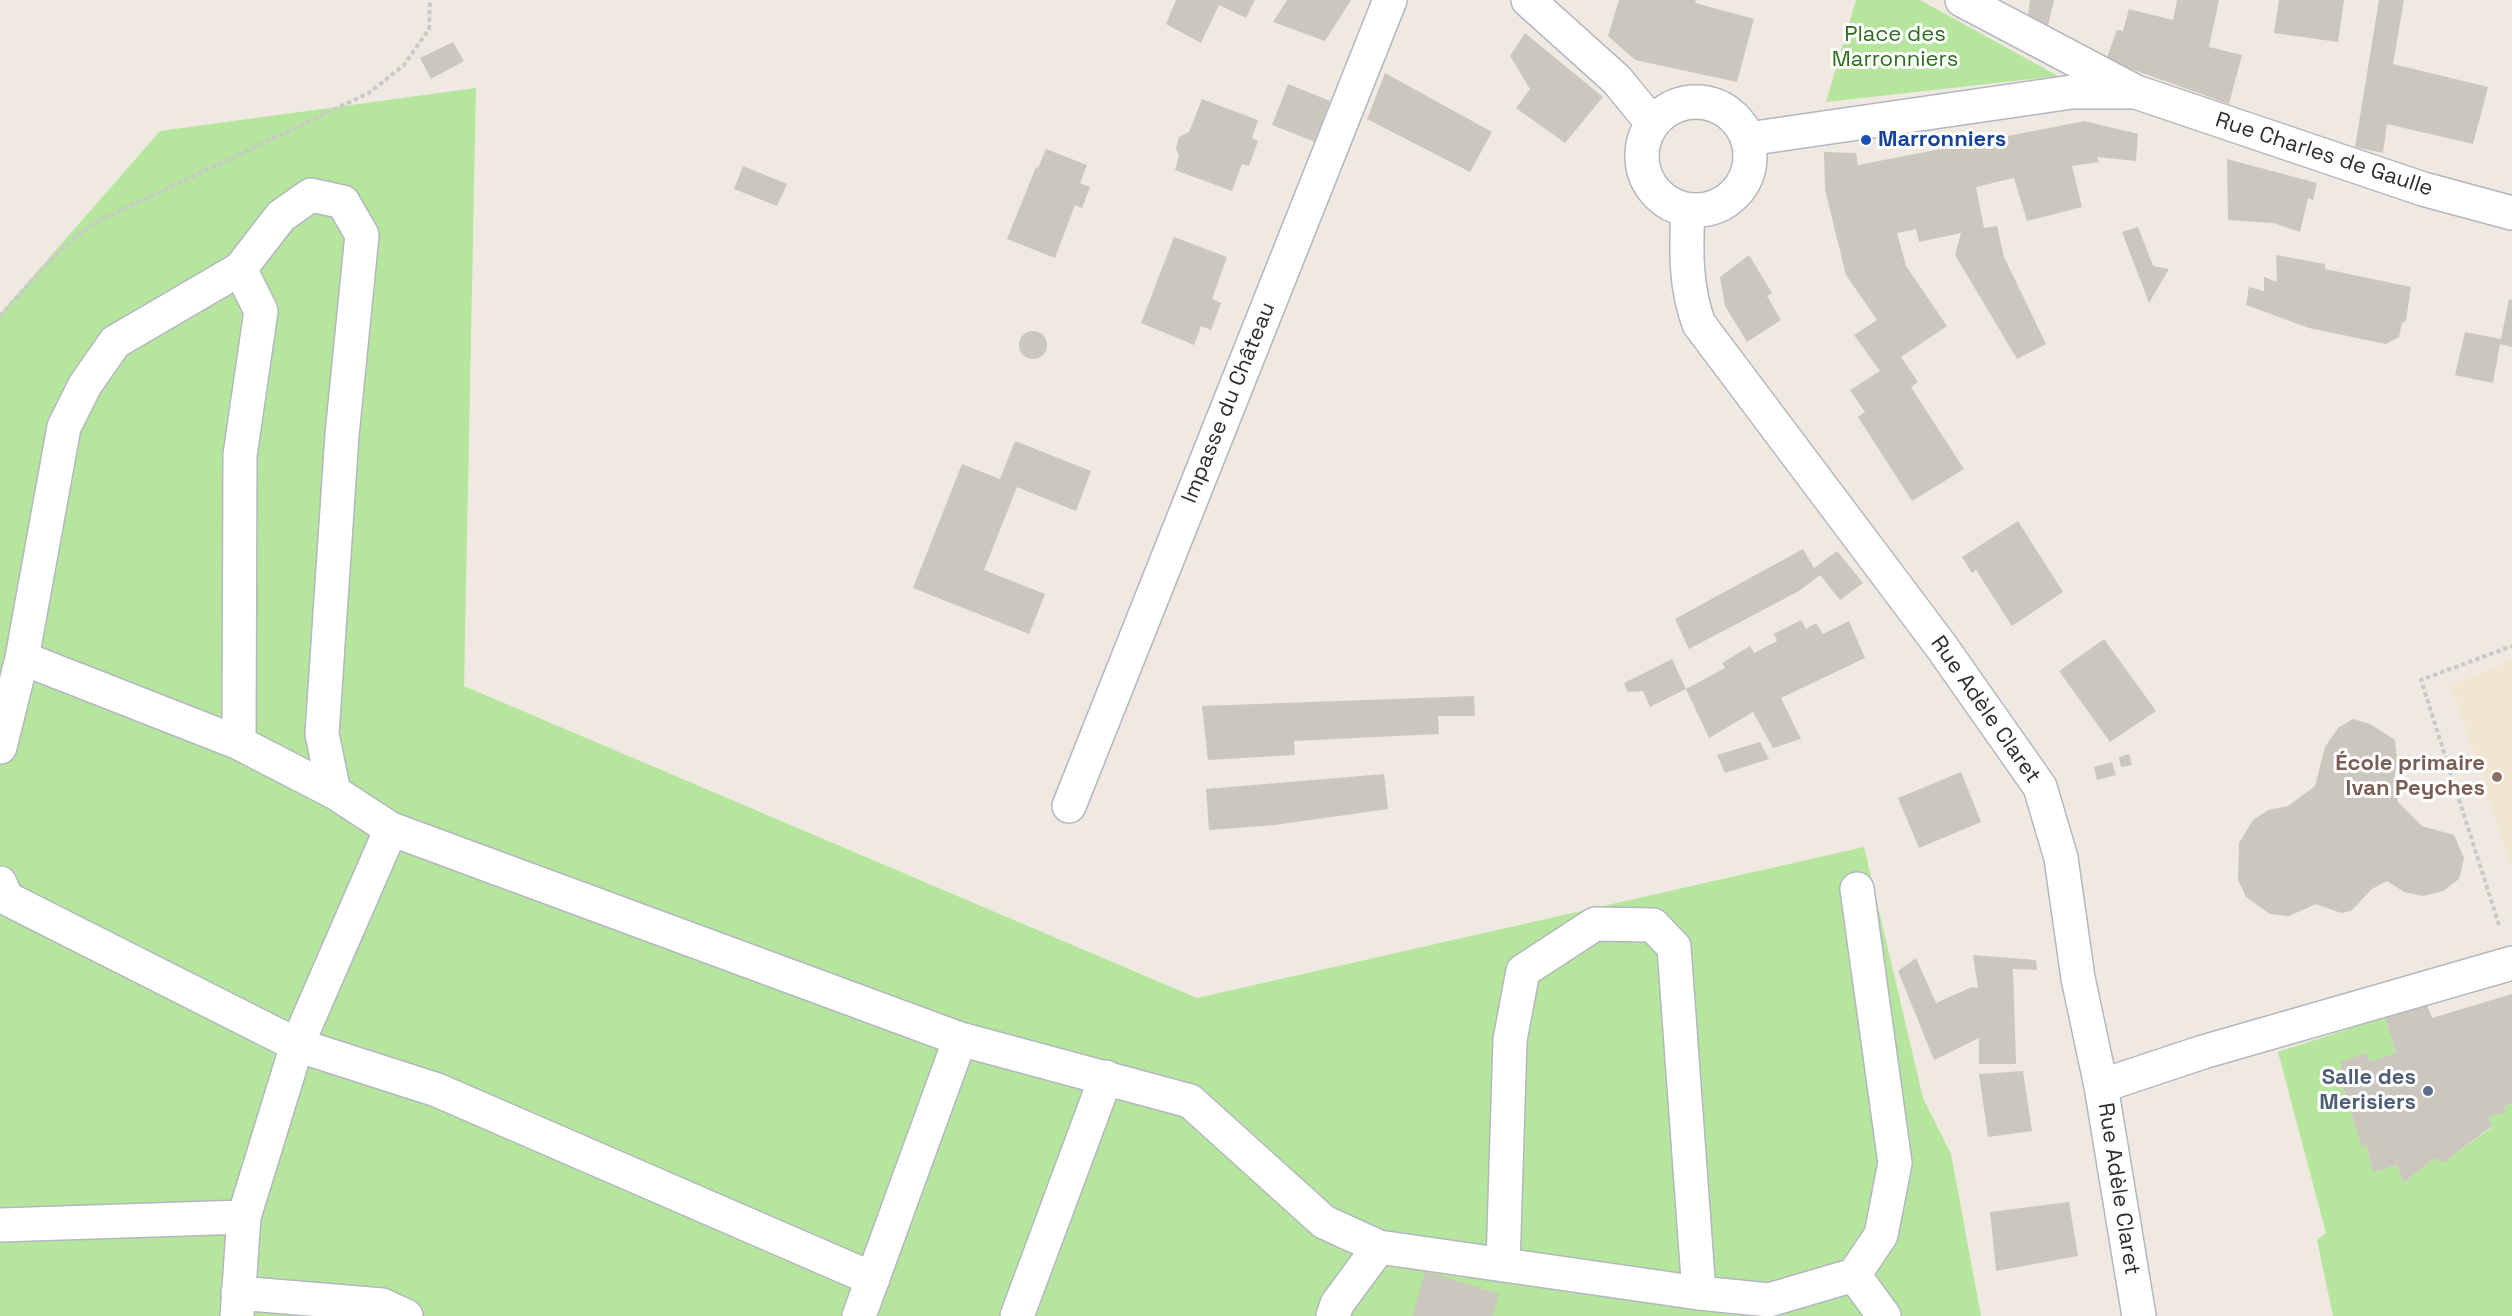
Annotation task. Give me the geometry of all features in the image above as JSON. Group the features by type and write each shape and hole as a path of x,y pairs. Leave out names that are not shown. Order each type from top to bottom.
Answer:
{"street":[{"name":"Impasse du Château","path":"1069,806 1390,0"},
{"path":"1528,0 1617,80 1652,123"},
{"path":"1962,0 2136,92"},
{"path":"1748,139 2072,92 2136,92"},
{"name":"Rue Charles de Gaulle","path":"2136,92 2423,189 2512,213"},
{"path":"1705,101 1724,108 1739,122 1748,139 1750,164 1741,186 1723,203 1700,210 1688,210 1672,205 1649,183 1643,169 1641,153 1644,137 1652,123 1667,109 1685,102 1705,101"},
{"path":"0,747 22,658 64,427 85,385 115,342 240,269 281,216 311,195 343,202 362,235 342,435 322,734 334,792"},
{"name":"Rue Adèle Claret","path":"1688,210 1686,254 1691,303 1699,324 1941,646 2040,787 2061,858 2078,978 2101,1086 2139,1316"},
{"path":"239,743 240,455 261,311 240,269"},
{"path":"22,658 239,743 334,792 391,829 960,1039 1190,1101 1324,1222 1379,1247 1699,1293 1769,1299 1854,1275 1881,1235 1895,1163 1857,889"},
{"path":"391,829 297,1045 244,1217 238,1304 382,1305 406,1316"},
{"path":"0,883 6,898 297,1045 437,1090 873,1279"},
{"path":"1503,1265 1510,1040 1523,971 1594,924 1653,925 1674,946 1699,1293"},
{"path":"2101,1086 2203,1052 2511,963"},
{"path":"859,1316 960,1039"},
{"path":"1017,1316 1106,1077"},
{"path":"0,1225 244,1217"},
{"path":"1333,1316 1337,1304 1379,1247"},
{"path":"1854,1275 1884,1316"}],"path":[{"path":"0,316 54,256 92,224 369,93 404,65 429,29 430,0"},
{"path":"2511,963 2421,680 2512,646"}],"shaded area":[{"name":"École primaire Ivan Peyches","path":"2512,660 2512,869 2452,685"}],"green space":[{"name":"Place des Marronniers","path":"1856,0 1920,0 2058,76 1826,102"},
{"path":"476,88 464,686 1197,998 1864,847 1923,1098 1951,1154 1981,1316 0,1316 0,314 160,131"},
{"path":"2385,1017 2396,1053 2369,1062 2366,1053 2340,1063 2343,1077 2340,1078 2362,1147 2366,1145 2373,1172 2397,1165 2403,1183 2435,1158 2443,1163 2492,1127 2489,1117 2506,1111 2504,1106 2512,1104 2512,1316 2333,1316 2317,1240 2326,1233 2278,1052"}],"building":[{"path":"1176,0 1255,0 1246,18 1219,5 1201,43 1166,24"},
{"path":"1287,0 1351,0 1325,41 1273,22"},
{"path":"1619,0 1696,0 1695,3 1754,19 1737,82 1635,60 1608,36"},
{"path":"2030,0 2054,0 2048,26 2028,15"},
{"path":"2177,0 2219,0 2209,47 2242,55 2229,104 2106,60 2117,30 2123,31 2129,9 2173,20"},
{"path":"2279,0 2344,0 2338,42 2274,33"},
{"path":"2379,0 2404,0 2393,64 2488,87 2473,144 2387,124 2383,153 2355,147"},
{"path":"1525,33 1603,97 1565,143 1516,108 1530,89 1510,56"},
{"path":"453,42 464,61 431,79 420,58"},
{"path":"1385,73 1492,132 1470,172 1367,119"},
{"path":"1288,84 1330,101 1315,142 1272,125"},
{"path":"1202,99 1258,120 1252,138 1258,141 1249,166 1242,164 1232,191 1175,170 1179,156 1176,148 1179,137 1189,132"},
{"path":"2085,121 2138,134 2136,161 2097,157 2099,162 2072,166 2082,207 2027,221 2014,178 1976,187 1984,228 1997,226 2004,257 2046,344 2017,359 1955,255 1961,233 1919,242 1916,229 1897,233 1906,266 1947,326 1901,357 1918,382 1911,387 1964,469 1912,501 1858,417 1865,412 1850,390 1880,371 1854,335 1877,320 1846,275 1825,190 1824,152 1856,153 1858,165"},
{"path":"1046,149 1087,165 1080,183 1090,187 1082,208 1075,205 1055,258 1007,239 1036,167 1038,168"},
{"path":"2227,159 2317,183 2313,200 2308,198 2300,232 2273,223 2228,220"},
{"path":"743,166 787,184 777,206 734,189"},
{"path":"2138,227 2153,266 2169,269 2149,303 2122,232"},
{"path":"1174,237 1227,257 1212,299 1221,303 1211,330 1201,326 1194,345 1141,323"},
{"path":"1749,255 1772,293 1767,296 1781,320 1747,342 1725,306 1720,277"},
{"path":"2276,255 2325,264 2325,269 2411,287 2406,321 2402,323 2399,337 2386,344 2309,328 2246,305 2249,287 2264,291 2264,277 2277,282"},
{"path":"2509,299 2512,300 2512,347 2500,344 2493,383 2455,375 2465,332 2501,339"},
{"path":"1033,331 1043,335 1047,345 1043,355 1033,359 1023,355 1019,345 1023,335"},
{"path":"1015,441 1091,471 1076,511 1017,487 984,570 1045,594 1029,634 913,588 962,464 1000,479"},
{"path":"2018,521 2063,592 2012,626 1976,570 1972,573 1962,557"},
{"path":"1803,549 1814,568 1837,551 1863,583 1840,600 1820,575 1799,591 1689,649 1675,619"},
{"path":"1801,620 1806,629 1816,623 1823,634 1849,621 1865,658 1781,698 1801,739 1773,748 1753,712 1709,738 1686,689 1725,668 1722,663 1750,646 1754,653 1777,641 1774,634"},
{"path":"2104,639 2156,711 2110,742 2059,671"},
{"path":"1672,659 1686,689 1650,707 1643,691 1628,692 1624,683"},
{"path":"1474,696 1475,716 1438,716 1439,734 1294,741 1295,755 1208,760 1202,706"},
{"path":"2353,719 2370,724 2395,740 2397,759 2394,781 2398,802 2422,826 2454,835 2464,858 2459,879 2443,891 2423,896 2404,892 2387,881 2372,889 2351,911 2341,913 2316,904 2289,916 2270,914 2246,897 2238,880 2239,843 2253,820 2268,810 2288,806 2315,786 2325,747 2338,728"},
{"path":"1760,742 1769,759 1725,773 1717,755"},
{"path":"2129,754 2132,765 2121,767 2119,757"},
{"path":"2112,762 2116,775 2097,780 2094,767"},
{"path":"1961,772 1981,822 1919,848 1898,798"},
{"path":"1384,774 1388,809 1275,825 1209,830 1206,789"},
{"path":"1973,955 2036,960 2037,970 2013,969 2016,1064 1979,1064 1979,1038 1934,1060 1898,971 1916,958 1936,1003 1972,987 1978,988"},
{"name":"Salle des Merisiers","path":"2512,994 2512,1104 2504,1106 2507,1112 2489,1117 2492,1126 2443,1163 2435,1158 2403,1183 2397,1165 2373,1172 2366,1145 2362,1147 2340,1078 2343,1077 2340,1062 2366,1053 2369,1062 2396,1053 2385,1017 2427,1005 2432,1018"},
{"path":"2023,1071 2032,1131 1988,1137 1979,1074"},
{"path":"2069,1202 2078,1256 1996,1271 1990,1212"},
{"path":"1425,1271 1499,1294 1493,1316 1413,1316"}],"place":[{"name":"Marronniers","path":"1866,140"},
{"name":"École primaire Ivan Peyches","path":"2497,777"},
{"name":"Salle des Merisiers","path":"2428,1091"}]}
